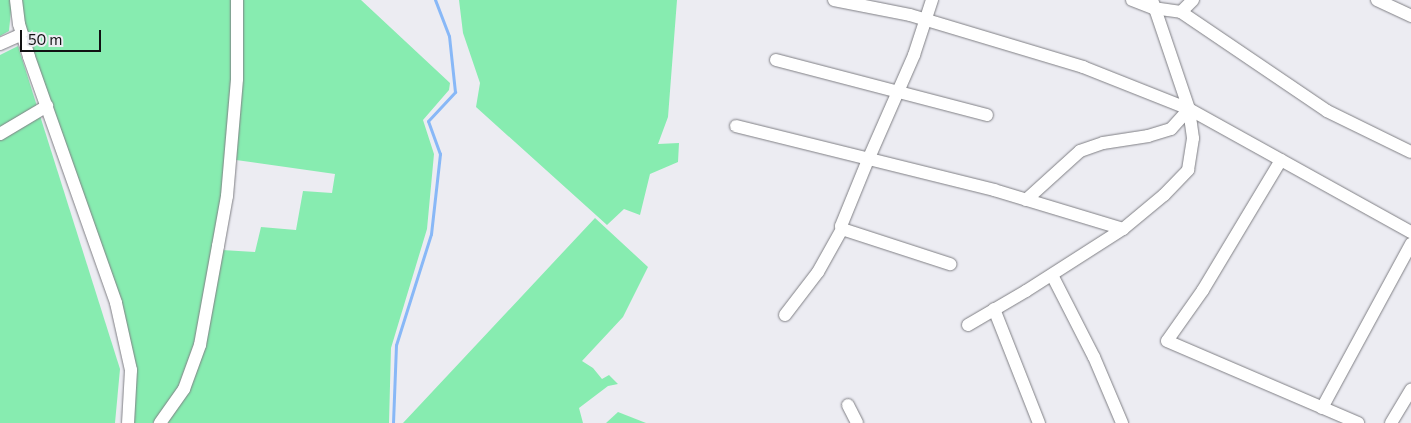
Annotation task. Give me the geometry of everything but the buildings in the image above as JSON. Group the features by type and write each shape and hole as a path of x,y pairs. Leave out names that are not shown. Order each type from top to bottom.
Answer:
{"street":[{"path":"16,0 22,34 116,303 131,370 128,423"},
{"path":"160,423 184,389 200,345 227,196 237,80 237,0"},
{"path":"834,0 910,15 924,21 1083,67 1189,109 1411,232"},
{"path":"785,315 818,272 842,229 841,226 868,160 914,56 932,0"},
{"path":"1132,0 1181,12 1327,111 1410,151"},
{"path":"1181,12 1193,0"},
{"path":"1377,0 1411,16"},
{"path":"968,324 1052,275 1123,229 1164,196 1188,170 1193,138 1186,94 1153,4"},
{"path":"0,44 22,34"},
{"path":"776,60 899,90 987,115"},
{"path":"0,134 46,106"},
{"path":"1026,200 1080,151 1103,143 1148,136 1171,129 1189,109"},
{"path":"736,126 1026,200 1123,229"},
{"path":"1281,160 1203,290 1168,341 1358,423"},
{"path":"842,229 950,264"},
{"path":"1322,408 1411,244"},
{"path":"1052,275 1094,357 1122,423"},
{"path":"994,310 1039,423"},
{"path":"1391,423 1411,390"},
{"path":"848,405 857,423"}],"green space":[{"path":"0,0 12,0 9,31 0,36"},
{"path":"21,0 235,0 232,80 221,200 194,344 178,388 153,423 132,423 134,381 23,20"},
{"path":"243,0 361,0 450,83 449,90 423,120 434,154 427,229 391,348 389,423 166,423 189,389 222,250 255,252 261,227 296,230 303,191 332,193 335,174 236,160"},
{"path":"459,0 677,0 668,117 658,144 679,143 678,162 650,174 640,215 624,209 607,225 476,107 480,83 463,33"},
{"path":"18,46 120,369 115,423 0,423 0,55"},
{"path":"595,218 648,267 623,317 582,361 593,368 602,379 609,375 618,384 608,386 579,408 583,423 403,423"},
{"path":"618,412 646,423 606,423"}],"waterway":[{"path":"393,423 396,345 431,234 440,154 428,121 455,92 449,36 435,0"}]}
